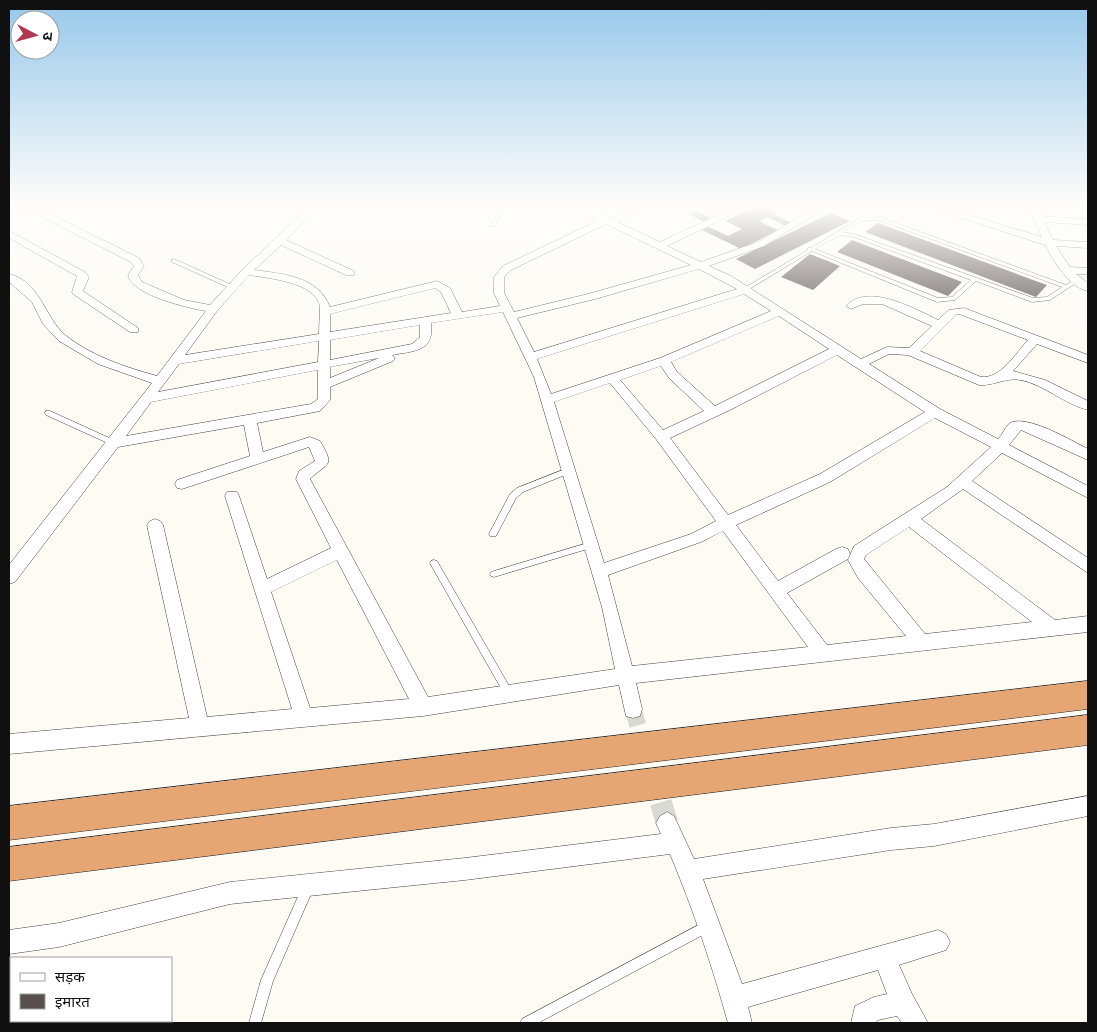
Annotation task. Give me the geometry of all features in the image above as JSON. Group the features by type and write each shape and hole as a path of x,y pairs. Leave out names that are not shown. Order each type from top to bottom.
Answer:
{"highway":[{"path":"9,823 1088,696"},
{"path":"9,864 1088,730"}],"street":[{"path":"43,253 81,274 84,277 83,282 77,292 134,330"},
{"path":"121,253 135,260 139,266 133,275 138,284 182,303 213,309"},
{"path":"9,577 114,443 213,309 246,272 267,253"},
{"path":"307,253 350,273"},
{"path":"538,253 507,268 499,278 499,293 532,357 547,400 600,571 633,709"},
{"path":"677,253 727,278 935,412 1088,492"},
{"path":"173,361 458,316 509,312 608,292 737,253"},
{"path":"1056,253 1066,270 1076,281 1088,288"},
{"path":"1066,270 1088,271"},
{"path":"114,443 314,408 324,400 324,312 321,296 306,285 296,281 246,272"},
{"path":"9,277 34,297 42,308 51,327 66,340 111,365 158,381"},
{"path":"324,312 437,284 446,290 458,316"},
{"path":"532,357 744,290"},
{"path":"851,306 860,300 874,298 939,325"},
{"path":"912,352 953,312 960,310 1088,359"},
{"path":"547,400 664,361 779,312"},
{"path":"324,385 424,343 426,339 425,322"},
{"path":"859,364 888,351 898,350 912,352 979,381 995,382 1003,376 1036,338"},
{"path":"146,399 415,347"},
{"path":"661,436 837,350"},
{"path":"664,361 673,375 713,412"},
{"path":"1003,376 1020,376 1033,380 1088,406"},
{"path":"613,379 661,436 823,654"},
{"path":"600,571 696,538 826,478 935,412"},
{"path":"250,420 257,459"},
{"path":"921,642 856,560 860,551 868,544 910,520 963,482 1000,447 1014,427 1021,425 1032,428 1088,455"},
{"path":"182,484 302,444 310,442 315,444 322,460 321,464 304,475 303,479 423,708"},
{"path":"963,482 1088,566"},
{"path":"232,496 304,718"},
{"path":"910,520 1051,627"},
{"path":"155,525 200,727"},
{"path":"262,589 340,551"},
{"path":"775,591 842,554"},
{"path":"9,744 423,708 624,676 1088,624"},
{"path":"687,871 891,839 934,835 1088,806"},
{"path":"9,942 58,935 230,893 465,869 671,833 710,926 735,998 740,1023"},
{"path":"735,998 938,942"},
{"path":"884,957 909,1013"},
{"path":"864,1023 864,1015 874,1009 909,1013"}],"lane":[{"path":"744,290 803,253"},
{"path":"820,253 936,300 953,299 974,280"},
{"path":"901,253 1032,300 1048,299 1076,281"},
{"path":"973,253 1066,287"},
{"path":"174,261 232,287"},
{"path":"48,413 114,443"},
{"path":"493,534 510,501 520,490 568,471"},
{"path":"494,574 591,545"},
{"path":"434,563 509,694"},
{"path":"255,1023 267,980 309,885"},
{"path":"526,1023 710,926"}],"building":[{"path":"748,253 786,253 755,269 736,259"},
{"path":"840,253 886,253 962,282 948,296"},
{"path":"921,253 960,253 1047,285 1036,297"},
{"path":"810,254 840,266 813,290 781,277"}],"tunnel":[{"path":"633,709 642,740"},
{"path":"642,739 667,823"}]}
